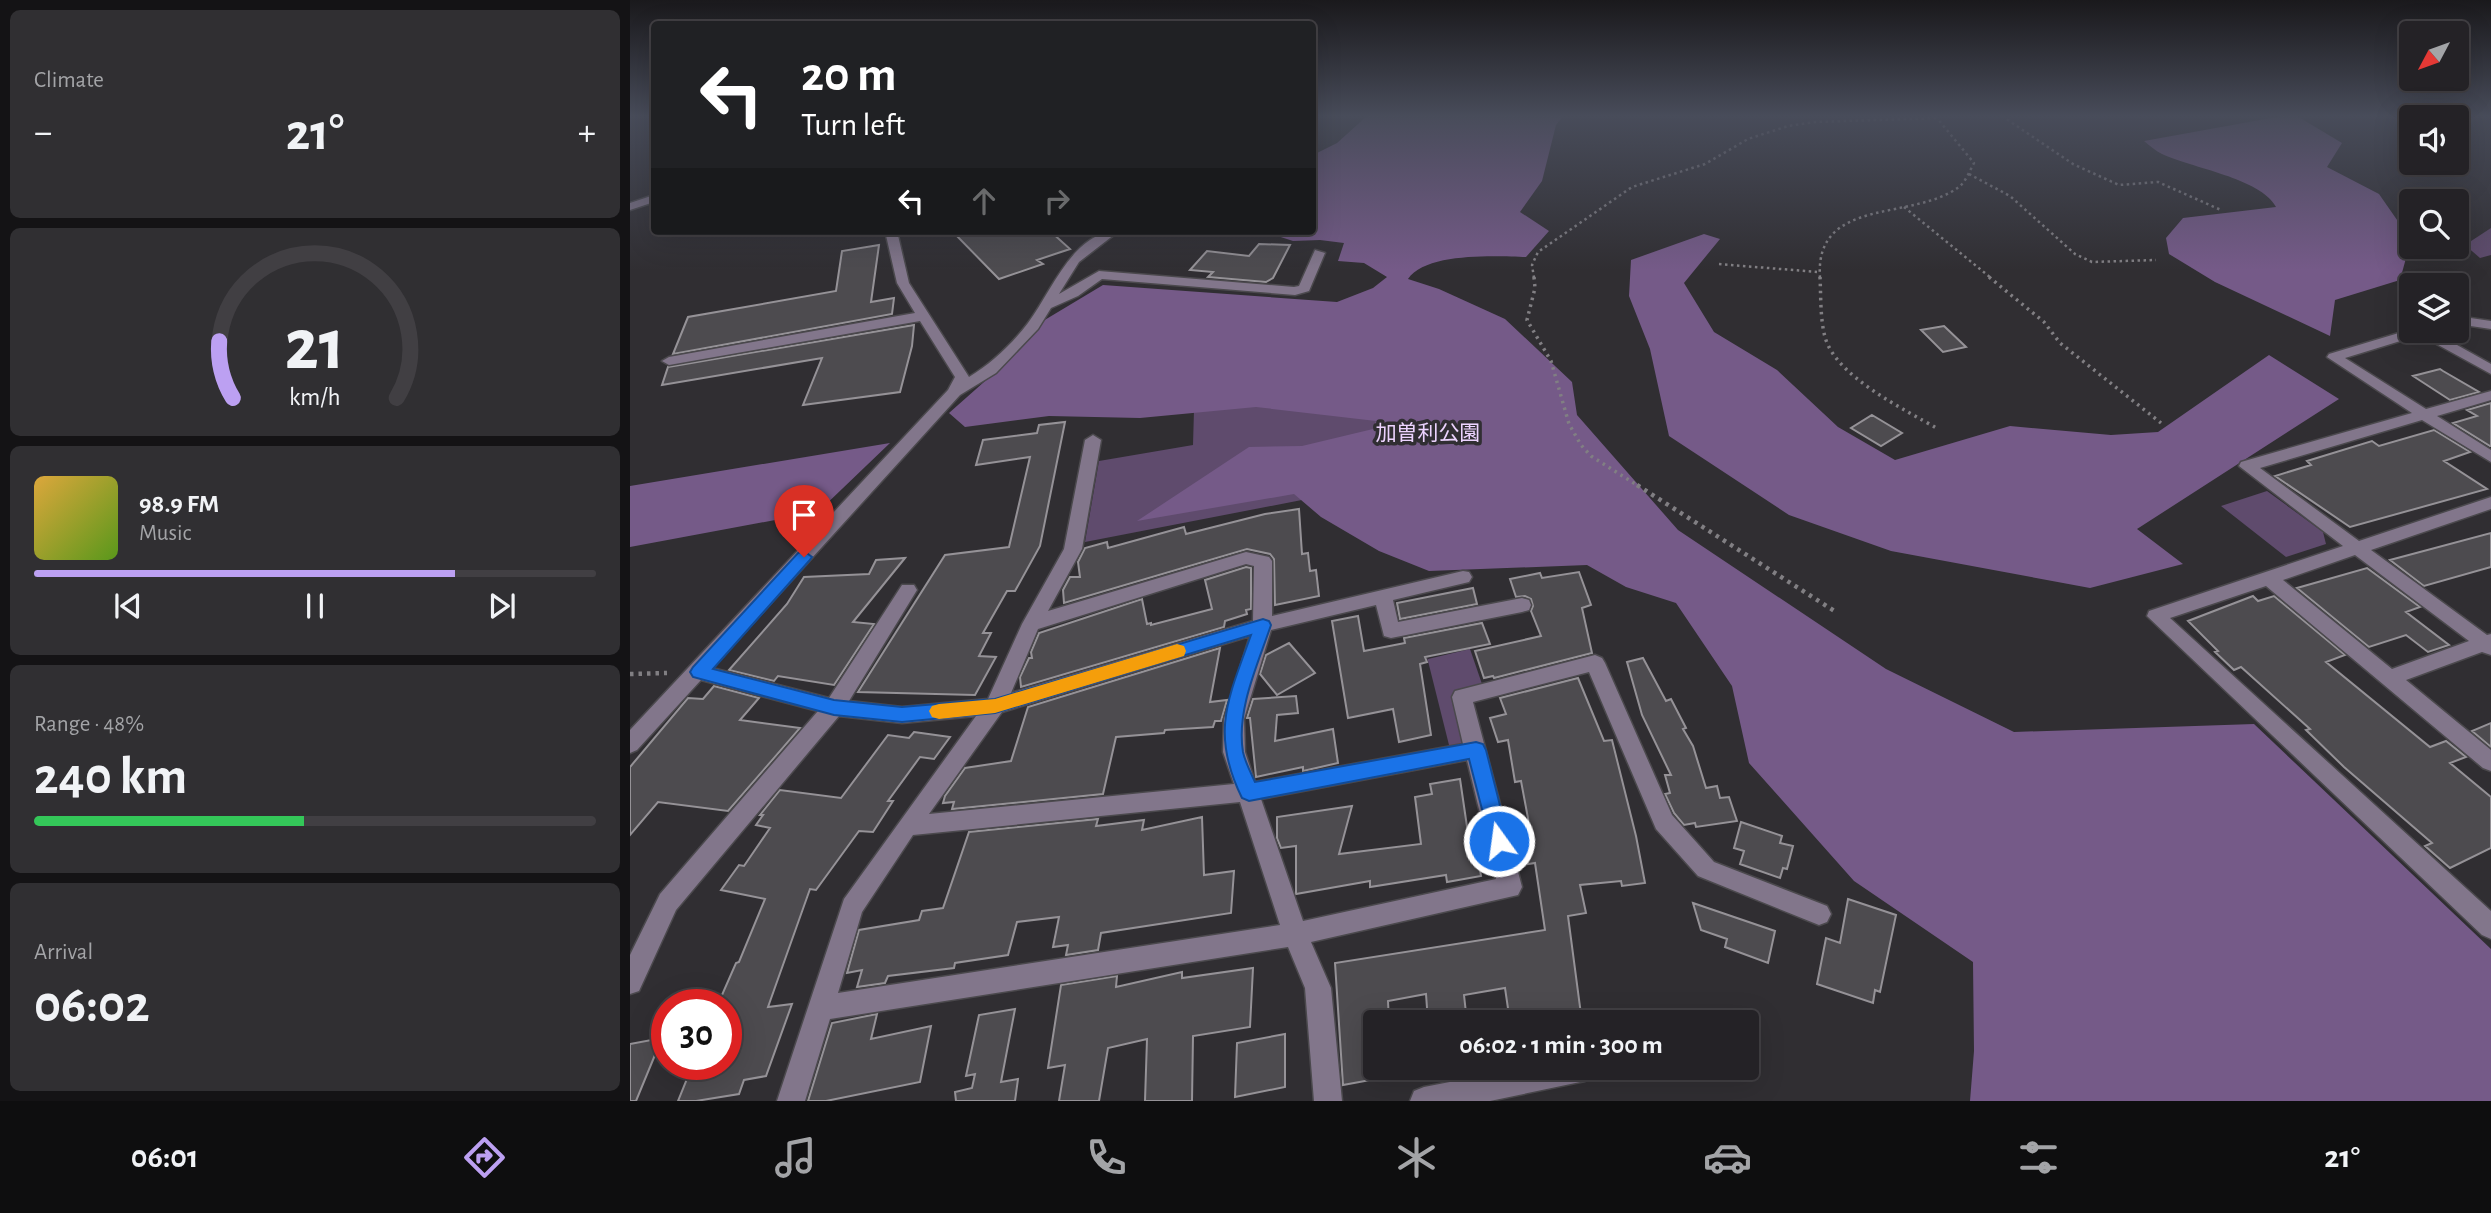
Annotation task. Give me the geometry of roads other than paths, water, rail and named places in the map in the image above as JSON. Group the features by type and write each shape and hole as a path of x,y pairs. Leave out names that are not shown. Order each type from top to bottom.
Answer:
{"street":[{"path":"630,206 651,199"},
{"path":"892,235 903,283 962,377 956,391"},
{"path":"630,744 956,391 991,370 1033,326 1074,260 1108,235"},
{"path":"1046,305 1073,293 1099,275 1295,291 1304,288 1319,253"},
{"path":"669,361 924,316"},
{"path":"2469,322 2491,325"},
{"path":"2399,337 2334,357 2491,457"},
{"path":"2442,343 2491,370"},
{"path":"2489,644 2247,466 2491,394"},
{"path":"791,1101 852,907 907,826 995,706 1031,624 1073,549 1093,440"},
{"path":"2491,503 2156,616 2491,927"},
{"path":"1031,624 1245,558 1263,561 1263,625 1241,687 1234,719 1234,752 1294,934 1318,988 1328,1101"},
{"path":"699,672 834,707 902,715 995,706 1263,625 1463,577"},
{"path":"2269,578 2491,762"},
{"path":"630,982 668,902 834,707 908,590"},
{"path":"1383,596 1391,631 1522,606"},
{"path":"2390,678 2489,644"},
{"path":"821,1007 1294,934 1510,887 1462,697 1595,663 1664,822 1706,869 1819,915"},
{"path":"907,826 1249,792 1476,750"},
{"path":"1424,1101 1505,1093 1547,1080"}],"park label":[{"name":"加曽利公園","path":"1428,433"}]}
